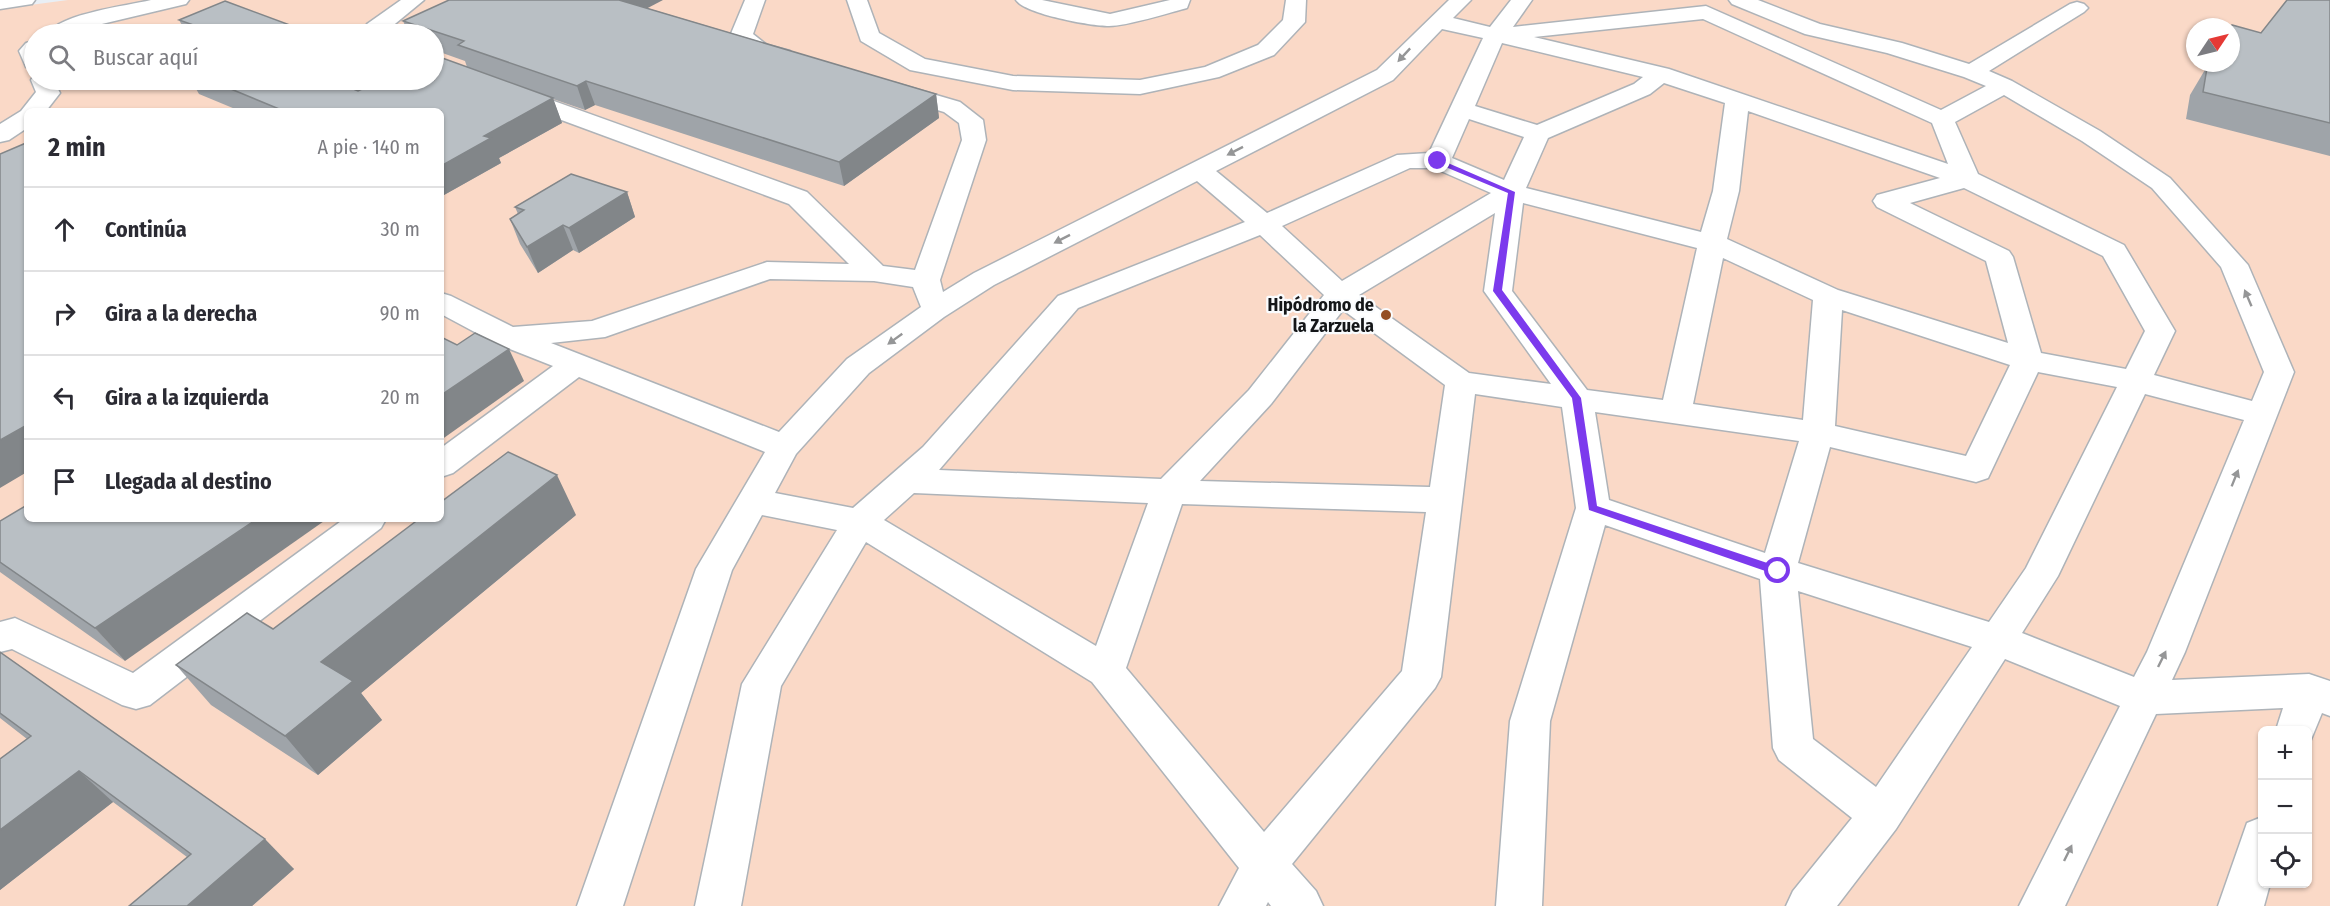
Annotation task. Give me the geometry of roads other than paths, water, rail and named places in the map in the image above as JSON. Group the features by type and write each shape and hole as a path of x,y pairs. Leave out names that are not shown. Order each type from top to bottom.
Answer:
{"lane":[{"path":"0,3 25,0"},
{"path":"76,24 178,0"},
{"path":"382,24 414,0"},
{"path":"755,0 741,36 759,50 805,63"},
{"path":"857,0 869,36 918,64 1013,83 1140,87 1211,72 1266,50 1294,22 1296,0"},
{"path":"1026,0 1041,8 1110,20 1180,4 1180,0"},
{"path":"600,906 714,569 784,447 858,366 934,311 984,279 1385,75 1437,21 1461,0"},
{"path":"1438,161 1495,35 1522,0"},
{"path":"1677,0 1942,118 1967,179"},
{"path":"1739,0 1813,29 1894,48 1972,72 2004,86 2091,136 2161,183 2234,265 2278,372 2166,651 2042,906"},
{"path":"1972,72 2077,8"},
{"path":"1495,35 1706,12"},
{"path":"1437,21 1661,74 1967,179 2114,251 2160,331 2040,576 1881,815 1809,906"},
{"path":"444,69 798,198 874,273"},
{"path":"1461,109 1539,133 1642,89 1661,74"},
{"path":"873,83 952,107 971,120 974,140 926,280 934,311"},
{"path":"1942,118 2004,86"},
{"path":"36,108 49,95"},
{"path":"1676,412 1712,243 1726,191 1737,99"},
{"path":"0,135 24,119"},
{"path":"1519,906 1530,721 1593,508 1577,398 1498,291 1512,192 1539,133"},
{"path":"718,906 762,684 860,522 935,455 1068,302 1264,224 1406,160 1438,161 1512,192 1712,243 1828,296 2028,360 2136,381 2261,414"},
{"path":"1199,170 1264,224 1340,294 1461,382 1818,433 1976,470 2028,360 1999,257 1886,201 1967,179"},
{"path":"1106,671 1169,492 1260,397 1340,294 1512,192"},
{"path":"508,337 595,330 767,270 874,273 926,280"},
{"path":"1828,296 1818,433 1778,571 1793,748 1881,815"},
{"path":"444,304 508,337 784,447"},
{"path":"444,463 576,364"},
{"path":"1242,906 1264,865 1421,677 1461,382"},
{"path":"906,481 1445,500"},
{"path":"753,501 860,522 1106,671 1300,906"},
{"path":"1593,508 1778,571 1998,640 2144,698 2320,694"},
{"path":"0,637 15,633 136,693 365,522"},
{"path":"2299,726 2320,694"},
{"path":"2241,906 2258,850"}],"place":[{"name":"Hipódromo de la Zarzuela","path":"1386,315"}]}
